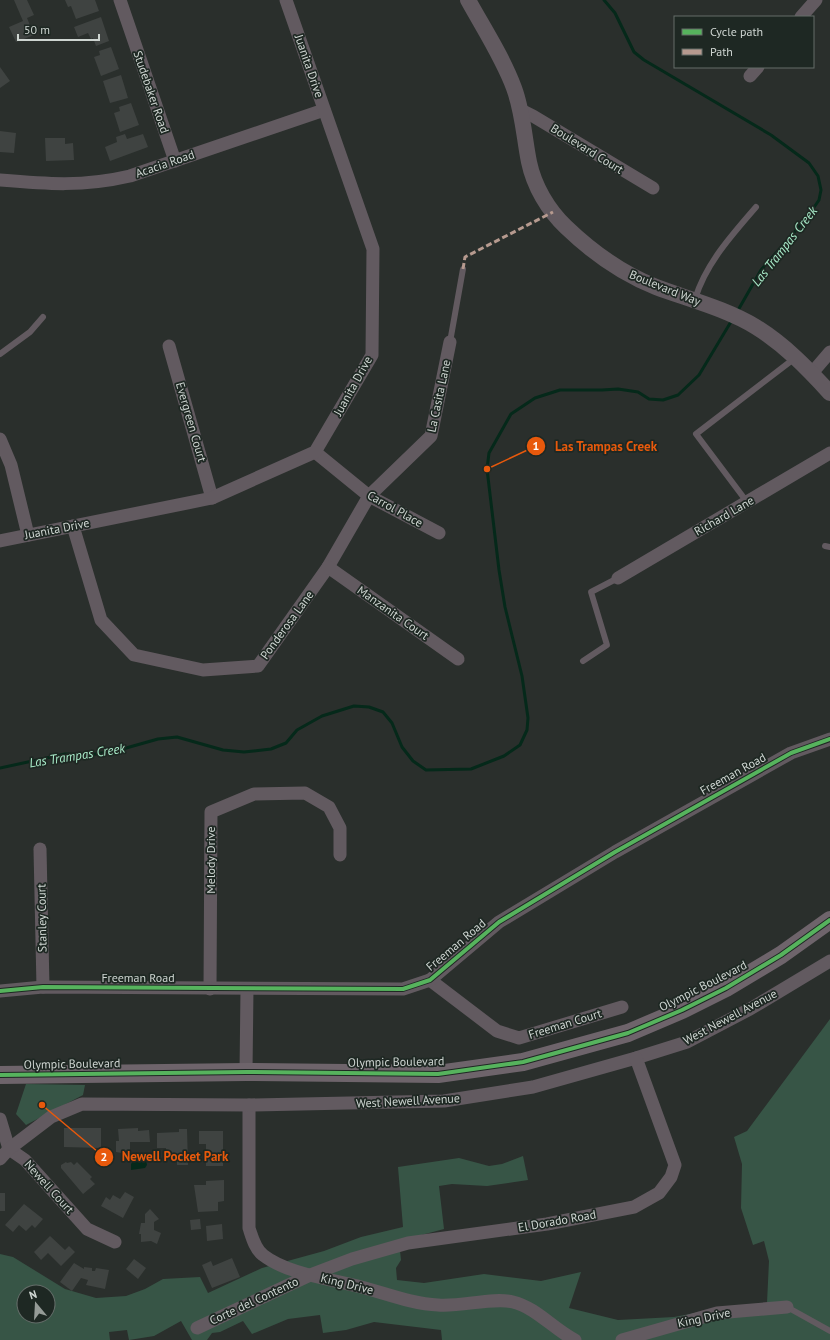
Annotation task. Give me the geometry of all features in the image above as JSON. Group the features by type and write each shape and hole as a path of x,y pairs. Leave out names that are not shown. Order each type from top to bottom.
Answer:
{"main road":[{"name":"Olympic Boulevard","path":"0,1075 246,1072 438,1074 523,1062 628,1033 682,1010 726,988 781,956 830,920"}],"street":[{"name":"Studebaker Road","path":"120,0 175,161"},
{"name":"Juanita Drive","path":"0,541 212,498 315,452 372,355 373,249 286,0"},
{"name":"Boulevard Way","path":"468,0 505,67 514,88 521,110 528,158 534,178 543,198 565,226 601,256 629,274 655,286 717,309 755,326 796,357 830,394"},
{"path":"802,16 816,0"},
{"name":"Acacia Road","path":"0,180 62,185 93,183 130,176 324,110"},
{"name":"Boulevard Court","path":"521,110 653,188"},
{"name":"La Casita Lane","path":"369,496 431,436 450,342"},
{"name":"Evergreen Court","path":"169,346 212,498"},
{"path":"812,373 830,352"},
{"path":"0,439 11,465 28,535"},
{"name":"Carrol Place","path":"315,452 369,496 439,533"},
{"name":"Richard Lane","path":"618,578 830,453"},
{"name":"Ponderosa Lane","path":"73,526 101,620 134,655 203,670 258,666 328,567 369,496"},
{"name":"Manzanita Court","path":"328,567 458,659"},
{"name":"Freeman Road","path":"0,991 43,987 403,989 430,980 499,922 614,852 791,753 830,739"},
{"name":"Melody Drive","path":"210,989 211,812 254,794 305,793 329,807 340,828 340,855"},
{"name":"Stanley Court","path":"40,849 43,987"},
{"name":"West Newell Avenue","path":"0,1159 9,1149 51,1117 82,1104 249,1105 444,1101 533,1087 687,1042 750,1008 830,961"},
{"name":"Freeman Court","path":"430,980 497,1031 519,1038 622,1007"},
{"path":"246,1072 248,989"},
{"name":"El Dorado Road","path":"310,1275 352,1259 408,1243 554,1222 634,1207 659,1193 671,1177 675,1165 636,1058"},
{"name":"King Drive","path":"249,1105 249,1228 253,1240 261,1254 275,1263 310,1275 436,1305 463,1305 492,1301 511,1301 525,1305 575,1340"},
{"path":"0,1119 9,1149"},
{"name":"Newell Court","path":"9,1149 25,1160 87,1229 115,1242"},
{"name":"Corte del Contento","path":"197,1328 310,1275"},
{"name":"King Drive","path":"622,1340 652,1335 717,1313 787,1307"}],"lane":[{"path":"694,300 701,279 722,248 756,207"},
{"path":"450,342 464,269"},
{"path":"0,354 30,332 43,317"},
{"path":"747,502 696,434 796,357"},
{"path":"583,661 607,645 591,592 618,578"},
{"path":"787,1307 830,1331"}],"shaded area":[{"path":"830,1019 830,1340 442,1340 441,1330 374,1322 346,1330 323,1333 320,1315 288,1319 252,1334 243,1321 220,1332 212,1333 207,1340 192,1340 181,1321 154,1336 129,1340 127,1330 109,1332 110,1340 0,1340 0,1254 13,1257 65,1289 96,1298 126,1296 145,1289 163,1279 200,1277 208,1293 262,1268 324,1251 361,1237 403,1227 398,1167 459,1158 489,1166 502,1164 523,1156 528,1180 487,1186 452,1184 439,1186 444,1229 399,1241 401,1260 396,1268 397,1280 424,1283 484,1274 541,1281 581,1272 569,1308 618,1320 674,1317 715,1309 767,1303 769,1261 764,1241 753,1245 741,1208 742,1164 734,1137 747,1131"},
{"path":"26,1084 85,1085 83,1095 26,1125 16,1114"},
{"path":"134,1160 146,1160 147,1165 145,1168 131,1170 131,1164"}],"building":[{"path":"14,0 27,0 34,15 27,18 34,35 16,42 9,27 23,21"},
{"path":"65,0 95,0 99,11 76,19 71,6 68,7"},
{"path":"101,17 109,41 96,46 93,38 91,39 88,33 78,37 74,27"},
{"path":"111,47 119,69 101,76 94,57 100,55 99,51"},
{"path":"0,67 10,81 0,88"},
{"path":"121,75 128,98 110,103 103,81"},
{"path":"131,103 139,125 120,132 114,113 120,111 119,107"},
{"path":"0,131 16,133 14,153 0,152"},
{"path":"125,134 127,139 143,134 148,147 110,161 105,147 117,142 116,137"},
{"path":"45,138 65,138 65,144 73,143 74,160 46,161"},
{"path":"64,1128 101,1128 101,1148 64,1147"},
{"path":"138,1128 138,1131 149,1130 150,1142 130,1142 130,1152 128,1154 116,1152 116,1141 119,1141 118,1129"},
{"path":"179,1129 187,1129 188,1165 177,1165 177,1156 166,1156 166,1148 157,1148 157,1133 179,1132"},
{"path":"199,1131 223,1131 223,1166 206,1166 206,1144 199,1144"},
{"path":"66,1162 71,1162 74,1165 77,1162 92,1177 90,1179 95,1184 83,1194 61,1168 61,1165"},
{"path":"224,1180 224,1201 218,1202 218,1211 198,1212 194,1185 206,1185 206,1181"},
{"path":"125,1192 134,1197 123,1218 101,1206 106,1197 110,1200 113,1195 120,1199"},
{"path":"0,1193 5,1193 5,1211 0,1211"},
{"path":"24,1204 43,1219 35,1228 32,1225 26,1231 19,1225 13,1232 5,1225"},
{"path":"150,1209 159,1219 154,1222 154,1230 161,1233 157,1244 151,1241 141,1242 141,1234 139,1234 141,1223 145,1223 145,1214"},
{"path":"200,1219 201,1229 191,1230 190,1220"},
{"path":"222,1224 223,1239 207,1241 206,1226"},
{"path":"50,1236 65,1250 69,1246 75,1252 61,1266 48,1253 41,1260 34,1252"},
{"path":"232,1258 240,1277 212,1288 202,1265 211,1261 213,1266"},
{"path":"134,1259 146,1268 138,1279 126,1269"},
{"path":"74,1263 84,1269 84,1267 92,1268 92,1271 95,1271 96,1268 109,1270 105,1289 86,1285 88,1280 81,1278 72,1291 60,1282"}],"waterway":[{"name":"Las Trampas Creek","path":"604,0 615,13 634,52 644,60 771,135 809,163 818,176 821,190 819,200 806,219 761,270 737,312"},
{"name":"Las Trampas Creek","path":"0,768 65,754 90,755 119,750 158,739 177,737 223,750 244,752 271,749 286,743 297,730 322,716 354,706 369,707 383,712 392,723 402,747 413,761 426,770 471,769 504,756 520,745 527,730 528,718 522,676 505,607 499,570 487,469 489,453 511,414 535,398 560,390 618,389 638,392 649,399 663,400 678,395 699,375 732,320"}],"marked path":[{"path":"463,269 465,257 553,212"}],"cycle path":[{"path":"0,991 43,987 403,989 430,980 499,922 615,852 791,753 830,739"},
{"path":"0,1075 246,1072 438,1074 523,1062 628,1033 682,1010 726,988 781,955 830,920"}],"place":[{"name":"Las Trampas Creek","path":"487,469"},
{"name":"Newell Pocket Park","path":"42,1105"}]}
